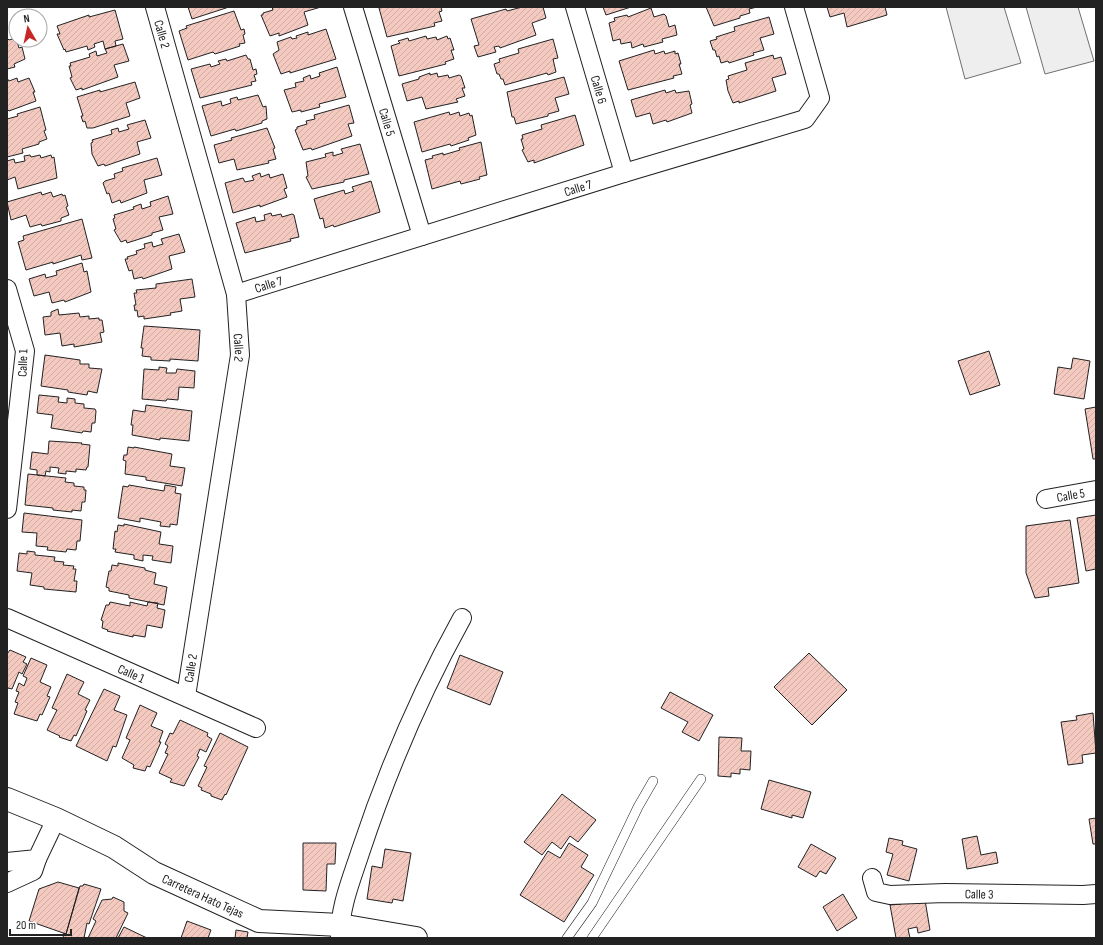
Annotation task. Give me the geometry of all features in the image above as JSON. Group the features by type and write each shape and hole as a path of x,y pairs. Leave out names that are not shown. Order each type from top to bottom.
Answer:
{"street":[{"name":"Calle 2","path":"155,7 236,294 240,355 186,696"},
{"name":"Calle 5","path":"353,7 422,236"},
{"name":"Calle 6","path":"575,7 624,173"},
{"name":"Calle 7","path":"236,294 624,173 805,119 820,98 794,7"},
{"name":"Calle 1","path":"7,289 25,351 7,509"},
{"name":"Calle 5","path":"1046,498 1096,490"},
{"name":"Calle 1","path":"7,618 256,728"},
{"path":"340,931 349,887 370,822 403,736 436,666 462,618"},
{"name":"Carretera Hato Tejas","path":"7,799 56,819 114,847 154,873 259,921 340,931 416,938"},
{"path":"7,883 33,871 56,819"},
{"path":"7,862 37,859"},
{"name":"Calle 3","path":"872,878 876,892 890,895 945,893 1083,896 1096,894"}],"lane":[{"path":"592,938 700,779"},
{"path":"567,938 592,903 638,807 653,781"}],"shaded area":[{"path":"946,7 1004,7 1021,63 965,79"},
{"path":"1026,7 1078,7 1094,61 1045,74"}],"building":[{"path":"188,7 229,7 192,19"},
{"path":"272,7 321,7 304,12 308,25 279,36 279,33 270,36 261,15 273,10"},
{"path":"441,7 442,11 439,12 442,21 434,23 435,26 387,37 379,8"},
{"path":"522,7 543,7 546,18 532,23 536,35 500,48 499,46 494,47 496,52 478,57 474,46 479,45 471,19 506,9 507,11"},
{"path":"603,7 631,7 606,15"},
{"path":"706,7 757,7 749,9 750,13 740,16 740,18 714,26"},
{"path":"827,7 885,7 887,15 847,27 844,13 830,17"},
{"path":"651,8 654,17 664,14 669,27 675,25 677,35 662,39 663,42 644,47 643,44 632,48 631,42 621,44 620,39 613,41 609,23 615,21 614,18 627,15 628,17"},
{"path":"115,10 123,39 115,41 116,46 105,49 103,41 94,44 95,47 88,50 87,46 66,52 65,49 64,50 57,34 60,34 57,26 89,15 89,17"},
{"path":"234,11 241,30 244,29 245,34 243,35 245,43 215,54 213,52 188,60 179,31 187,28 186,26"},
{"path":"769,17 774,34 760,38 764,50 753,53 754,55 729,63 728,61 721,63 719,56 717,57 715,50 713,50 710,41 717,39 716,37 735,31 734,27"},
{"path":"326,29 336,59 290,73 290,71 281,74 273,54 279,50 277,42 291,37 292,39 297,38 296,36 308,32 308,35"},
{"path":"426,36 427,39 436,37 437,40 447,36 448,39 450,38 454,50 451,50 454,59 445,62 446,64 399,76 391,46 400,43 398,41 408,38 409,41"},
{"path":"7,38 8,48 22,48 25,59 14,64 15,67 7,69"},
{"path":"553,39 558,58 553,59 556,72 548,75 547,73 505,85 503,79 501,79 499,74 497,74 494,64 500,62 499,59 519,53 518,49"},
{"path":"123,44 129,61 114,65 118,77 82,90 82,88 76,90 70,78 72,77 69,66 71,66 70,63 90,57 89,54 96,51 97,56 107,53 105,49"},
{"path":"654,50 655,54 664,51 665,54 675,51 675,54 678,53 682,74 673,76 674,78 628,90 619,61"},
{"path":"246,55 248,59 250,59 253,70 256,69 257,74 254,75 256,81 251,82 252,85 200,98 191,69 210,64 211,67 220,64 218,61 226,59 227,61"},
{"path":"773,55 774,59 781,57 786,74 772,78 776,91 739,103 739,101 733,103 728,91 726,80 729,79 728,76 747,70 745,63"},
{"path":"337,67 346,97 319,104 320,107 301,112 301,110 292,112 284,90 296,87 295,83 304,81 303,78 310,75 311,79 320,76 319,73"},
{"path":"430,73 430,75 437,73 438,77 448,75 449,78 459,75 461,76 465,88 462,88 465,96 456,99 458,102 426,109 422,97 407,101 402,84 419,79 419,77"},
{"path":"564,77 569,94 555,98 559,111 548,114 548,116 516,124 514,117 512,117 507,92"},
{"path":"7,78 9,81 17,78 18,82 29,78 35,92 33,92 36,101 9,111 7,109"},
{"path":"135,82 140,98 126,103 130,116 93,128 87,128 85,121 83,122 81,116 83,116 77,97"},
{"path":"665,90 666,93 675,90 676,93 689,91 692,104 690,105 692,113 667,122 666,120 653,124 650,113 636,117 631,100"},
{"path":"258,95 263,107 266,106 267,119 262,121 262,123 236,131 235,129 211,136 202,106 221,101 222,106 231,103 230,99 237,97 238,100"},
{"path":"349,105 354,123 348,124 352,136 312,150 311,148 303,150 295,130 297,127 307,124 306,121 315,119 314,115"},
{"path":"40,107 46,130 44,131 47,139 39,142 39,144 22,149 23,153 7,157 7,119 18,116 17,114"},
{"path":"449,112 450,115 459,112 460,116 469,113 470,116 472,115 476,135 468,138 469,140 451,146 450,144 422,152 414,122"},
{"path":"575,115 584,145 534,163 534,160 528,162 522,150 524,149 521,139 523,139 522,135 542,129 541,125"},
{"path":"145,120 151,138 137,142 140,154 105,166 104,164 98,166 92,154 92,140 112,134 111,130 118,128 119,132 129,129 127,125"},
{"path":"267,128 275,148 273,149 276,159 268,161 269,163 237,170 234,159 219,163 214,145 232,140 231,138"},
{"path":"481,142 487,175 479,177 480,179 461,184 460,181 432,189 425,160 433,158 432,156 443,153 443,155 460,150 459,148"},
{"path":"360,144 369,174 344,180 344,182 312,189 306,177 308,176 306,162 326,157 325,154 333,152 333,156 343,153 341,149"},
{"path":"30,155 31,157 40,155 41,158 51,155 52,158 54,157 57,178 18,189 15,177 7,180 7,161 14,159 15,163 25,161 24,156"},
{"path":"157,158 162,175 144,180 147,193 121,203 120,200 112,203 109,193 107,194 103,183 105,181 115,178 114,174 123,171 122,168"},
{"path":"260,173 261,177 269,174 270,178 283,174 287,188 284,189 287,197 260,207 260,205 233,213 225,183 243,178 245,182 254,180 252,176"},
{"path":"371,181 380,212 334,227 333,225 325,228 323,218 320,219 314,199 344,190 345,194 354,191 352,187"},
{"path":"41,192 42,195 51,192 53,197 62,194 63,196 65,195 68,206 66,207 69,215 61,218 61,221 42,226 41,224 30,227 26,215 11,220 7,202"},
{"path":"168,196 173,214 159,217 163,230 127,243 126,240 121,242 114,230 116,229 113,219 115,218 114,215 134,209 133,207 141,204 142,209 151,206 150,202"},
{"path":"271,213 272,216 281,214 282,217 292,214 294,215 299,237 290,239 291,241 245,253 236,223 255,217 256,222 265,220 264,215"},
{"path":"82,219 92,258 82,260 81,255 53,264 53,262 26,270 18,242 24,240 23,236"},
{"path":"179,234 185,252 169,256 172,269 143,279 142,277 134,279 132,270 129,271 125,259 128,259 127,257 137,254 136,251 145,248 144,244 152,242 153,247 163,244 161,239"},
{"path":"82,263 84,272 87,271 91,292 65,302 64,300 52,303 49,292 34,296 29,279 45,274 46,278 57,275 56,271"},
{"path":"192,279 195,297 180,299 182,311 170,313 171,315 144,319 144,316 138,317 137,310 135,311 134,305 136,305 134,293 137,293 136,290 156,288 156,284"},
{"path":"58,309 59,315 79,313 80,317 89,316 89,319 99,318 99,320 102,320 104,332 100,333 102,342 74,347 74,344 62,346 60,333 45,335 43,317 51,316 51,312"},
{"path":"144,326 200,330 198,361 170,359 170,361 151,360 151,357 142,356 143,348 141,348"},
{"path":"989,351 1000,385 970,395 958,361"},
{"path":"45,355 80,360 80,364 89,364 89,368 102,369 97,393 88,391 87,395 68,392 68,390 41,386"},
{"path":"1073,358 1090,361 1084,399 1054,394 1058,367 1071,369"},
{"path":"159,367 167,368 166,373 176,373 177,369 195,371 194,388 179,387 178,400 167,399 166,401 142,399 144,369 159,370"},
{"path":"39,395 59,397 58,402 67,403 67,398 75,399 75,403 84,404 84,408 95,409 95,423 92,423 91,432 83,431 82,433 51,428 53,415 37,413"},
{"path":"146,405 192,411 189,441 160,438 160,440 132,435 133,425 131,425 133,410 145,412"},
{"path":"1096,407 1096,459 1093,459 1085,409"},
{"path":"49,441 82,443 81,444 90,445 88,467 86,470 76,469 76,472 66,471 66,474 58,473 59,468 50,467 50,472 46,471 45,476 37,475 37,470 30,469 32,452 48,454"},
{"path":"128,447 172,454 170,466 185,468 182,486 146,480 146,477 125,474 126,461 123,460 124,455 127,455"},
{"path":"28,474 66,478 65,482 74,483 74,486 84,487 84,490 86,490 85,502 82,502 81,511 72,510 72,512 53,510 53,508 25,505"},
{"path":"129,485 164,491 165,485 176,487 175,493 181,494 177,525 170,524 170,527 160,526 161,522 140,518 140,522 118,518 123,486 128,487"},
{"path":"24,513 82,520 80,541 77,541 76,550 67,549 66,552 47,550 48,547 36,546 37,533 22,532"},
{"path":"1096,515 1096,569 1086,571 1077,518"},
{"path":"1070,520 1079,583 1048,588 1049,596 1035,598 1026,573 1026,526"},
{"path":"124,524 161,532 159,544 173,546 171,563 152,560 153,556 143,555 143,561 134,559 134,555 115,552 116,549 113,549 115,531 117,532 118,525 124,526"},
{"path":"27,551 35,552 35,555 55,557 54,561 64,562 63,565 74,566 73,569 76,569 74,581 77,581 76,592 44,589 44,587 30,585 32,573 17,571 19,553 27,554"},
{"path":"118,563 145,568 145,570 156,573 154,584 167,587 164,605 129,598 129,595 109,591 109,588 106,587 109,571 111,571 112,565 118,566"},
{"path":"110,602 130,606 130,602 147,606 148,602 158,603 157,608 165,610 162,628 147,625 145,637 133,635 133,637 107,631 108,630 102,628 103,621 101,620 106,605 109,605"},
{"path":"10,650 26,657 23,662 27,664 22,674 19,672 12,689 8,688 7,691 7,654"},
{"path":"809,653 847,690 812,725 774,687"},
{"path":"460,655 503,672 490,705 447,688"},
{"path":"31,658 47,665 40,682 51,687 47,696 50,697 42,715 40,714 37,721 14,714 18,703 15,702 19,692 16,691 19,683 24,686 27,678 23,676"},
{"path":"67,674 84,682 78,694 90,700 76,736 74,735 71,741 59,737 60,736 47,730 57,710 52,708"},
{"path":"104,689 120,696 114,710 127,715 116,747 113,746 107,761 76,746"},
{"path":"670,692 713,715 699,741 682,732 688,722 661,708"},
{"path":"140,705 157,713 151,726 163,731 159,742 161,742 150,767 147,766 145,771 133,768 134,765 122,758 130,740 126,738"},
{"path":"1093,713 1096,753 1082,755 1083,763 1068,765 1061,722 1077,720 1076,716"},
{"path":"180,720 208,733 207,736 212,739 206,752 200,749 197,756 199,757 184,786 170,782 172,779 159,773 168,754 165,753 168,746 165,744 170,733 173,734"},
{"path":"220,733 248,747 226,795 225,794 222,800 211,796 211,794 201,790 202,788 198,786 207,767 204,766"},
{"path":"719,737 742,738 741,751 751,751 750,770 740,769 740,774 731,773 731,777 718,776"},
{"path":"769,780 811,792 803,818 792,815 792,818 761,809"},
{"path":"562,794 596,820 578,842 570,836 561,849 552,842 542,855 524,842"},
{"path":"1096,818 1096,844 1093,844 1089,819"},
{"path":"977,836 981,855 996,852 998,863 967,869 962,839"},
{"path":"889,838 903,841 902,845 917,849 909,881 887,875 893,854 886,852"},
{"path":"303,843 336,843 335,864 327,864 326,891 303,890"},
{"path":"569,843 588,855 581,867 594,875 564,922 520,895 548,851 560,858"},
{"path":"811,844 836,858 826,874 820,871 816,877 798,867"},
{"path":"385,849 411,853 403,901 393,899 392,903 367,899 372,866 382,868"},
{"path":"58,882 79,888 66,934 29,921 39,889"},
{"path":"84,884 101,889 89,924 87,923 84,938 63,938 64,933 66,934 80,886 83,886"},
{"path":"843,894 857,918 837,931 823,907"},
{"path":"113,897 124,902 124,911 128,913 116,938 88,938 96,921 93,919 102,900 112,899"},
{"path":"925,900 930,930 918,933 917,927 908,929 910,938 896,938 890,905 901,904 900,902"},
{"path":"187,921 211,930 208,938 181,938"},
{"path":"124,927 147,938 118,938"},
{"path":"236,930 248,932 247,938 235,938"}]}
